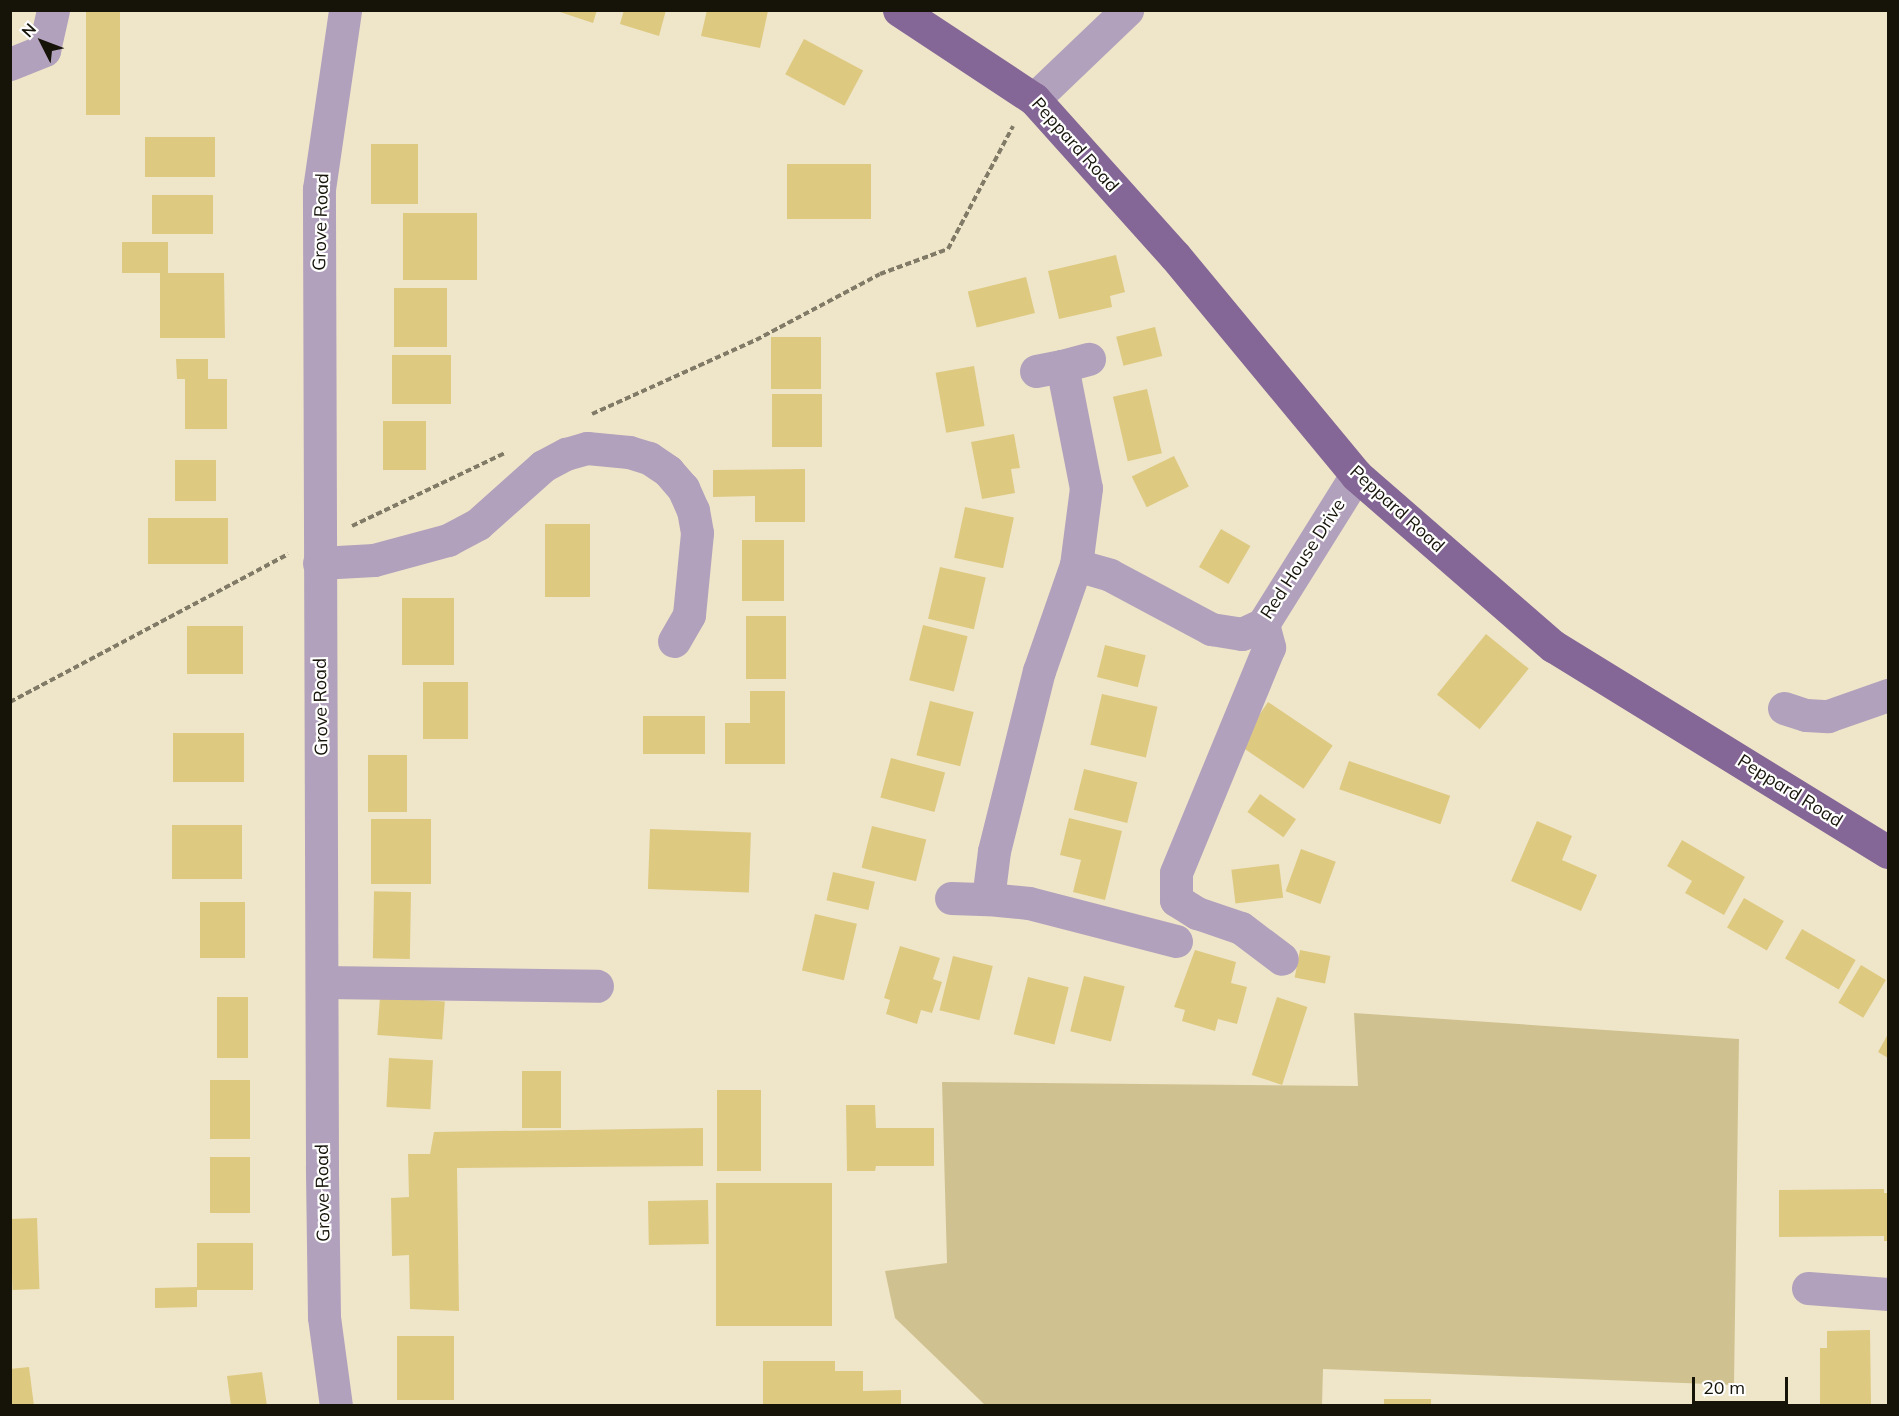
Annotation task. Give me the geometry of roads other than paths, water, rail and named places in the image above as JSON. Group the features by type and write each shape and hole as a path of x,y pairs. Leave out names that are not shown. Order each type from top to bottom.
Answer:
{"main road":[{"name":"Peppard Road","path":"899,10 1029,95 1175,256 1356,475 1553,646 1888,852"}],"street":[{"path":"10,64 44,50 53,10"},
{"name":"Grove Road","path":"336,1406 324,1317 319,189 345,10"},
{"path":"1029,95 1127,10"},
{"path":"988,899 994,851 1039,671 1076,566 1086,488 1062,365"},
{"path":"319,552 374,560 448,540 478,524 543,466 566,454 587,448 629,452 649,458 668,471 683,488 693,510 697,533 689,615 674,641"},
{"name":"Red House Drive","path":"1076,566 1110,575 1211,629 1242,634 1263,624 1356,475"},
{"path":"1263,624 1269,647 1176,873 1176,900 1197,913 1241,928 1282,959"},
{"path":"1784,708 1806,715 1828,716 1888,695"},
{"path":"951,898 1029,903 1176,941"},
{"path":"324,982 597,986"},
{"path":"1808,1288 1888,1294"}]}
